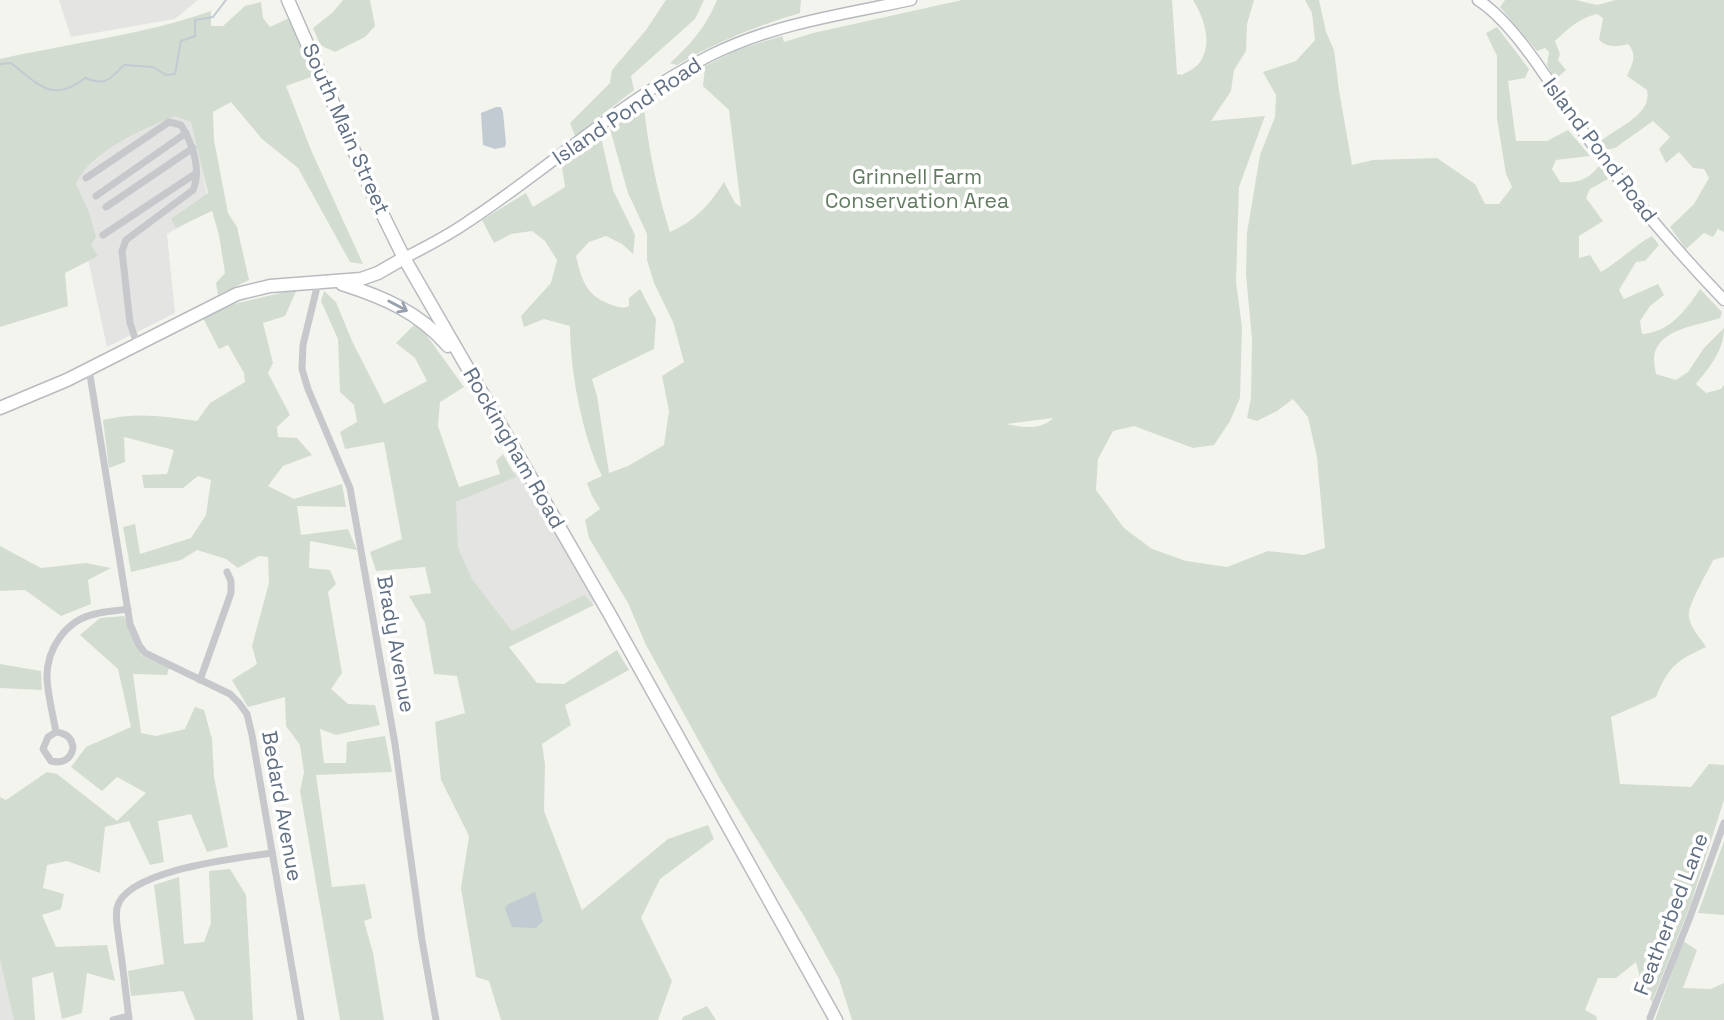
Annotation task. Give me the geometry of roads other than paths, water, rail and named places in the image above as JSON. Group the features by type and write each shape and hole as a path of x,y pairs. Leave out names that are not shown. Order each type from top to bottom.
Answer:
{"main road":[{"name":"South Main Street","path":"288,0 375,199 404,258"},
{"path":"0,408 89,369 237,294 270,286 335,282 370,276 404,258"},
{"name":"Rockingham Road","path":"404,258 533,479 836,1020"},
{"path":"335,282 376,296 411,313 435,332 468,370"}],"street":[{"name":"Island Pond Road","path":"404,258 476,217 622,110 711,55 783,28 911,0"},
{"name":"Island Pond Road","path":"1478,0 1493,11 1513,33 1613,172 1670,242 1724,300"},
{"path":"86,178 169,122 181,125 193,148 197,181 193,190 126,240 122,251 130,323 137,344"},
{"path":"96,196 186,133"},
{"path":"106,207 193,148"},
{"path":"103,235 195,174"},
{"name":"Brady Avenue","path":"318,283 303,345 303,376 350,488 395,744 436,1020"},
{"name":"Bedard Avenue","path":"89,369 128,609 135,637 145,653 230,695 247,714 301,1020"},
{"path":"200,680 231,593 231,581 227,572"},
{"path":"56,733 47,676 55,645 68,628 83,618 128,609"},
{"path":"56,733 66,734 73,742 74,748 70,757 61,762 51,761 43,750 48,737 56,733"},
{"name":"Featherbed Lane","path":"1650,1018 1686,930 1724,823"},
{"path":"113,1020 129,1018 116,913 122,895 145,881 167,873 272,853"}],"waterway":[{"path":"0,64 11,63 38,84 55,90 64,90 85,78 107,80 124,65 153,67 166,75 175,74 181,41 195,36 195,20 213,17 226,0"}],"park label":[{"name":"Grinnell Farm Conservation Area","path":"917,189"}]}
